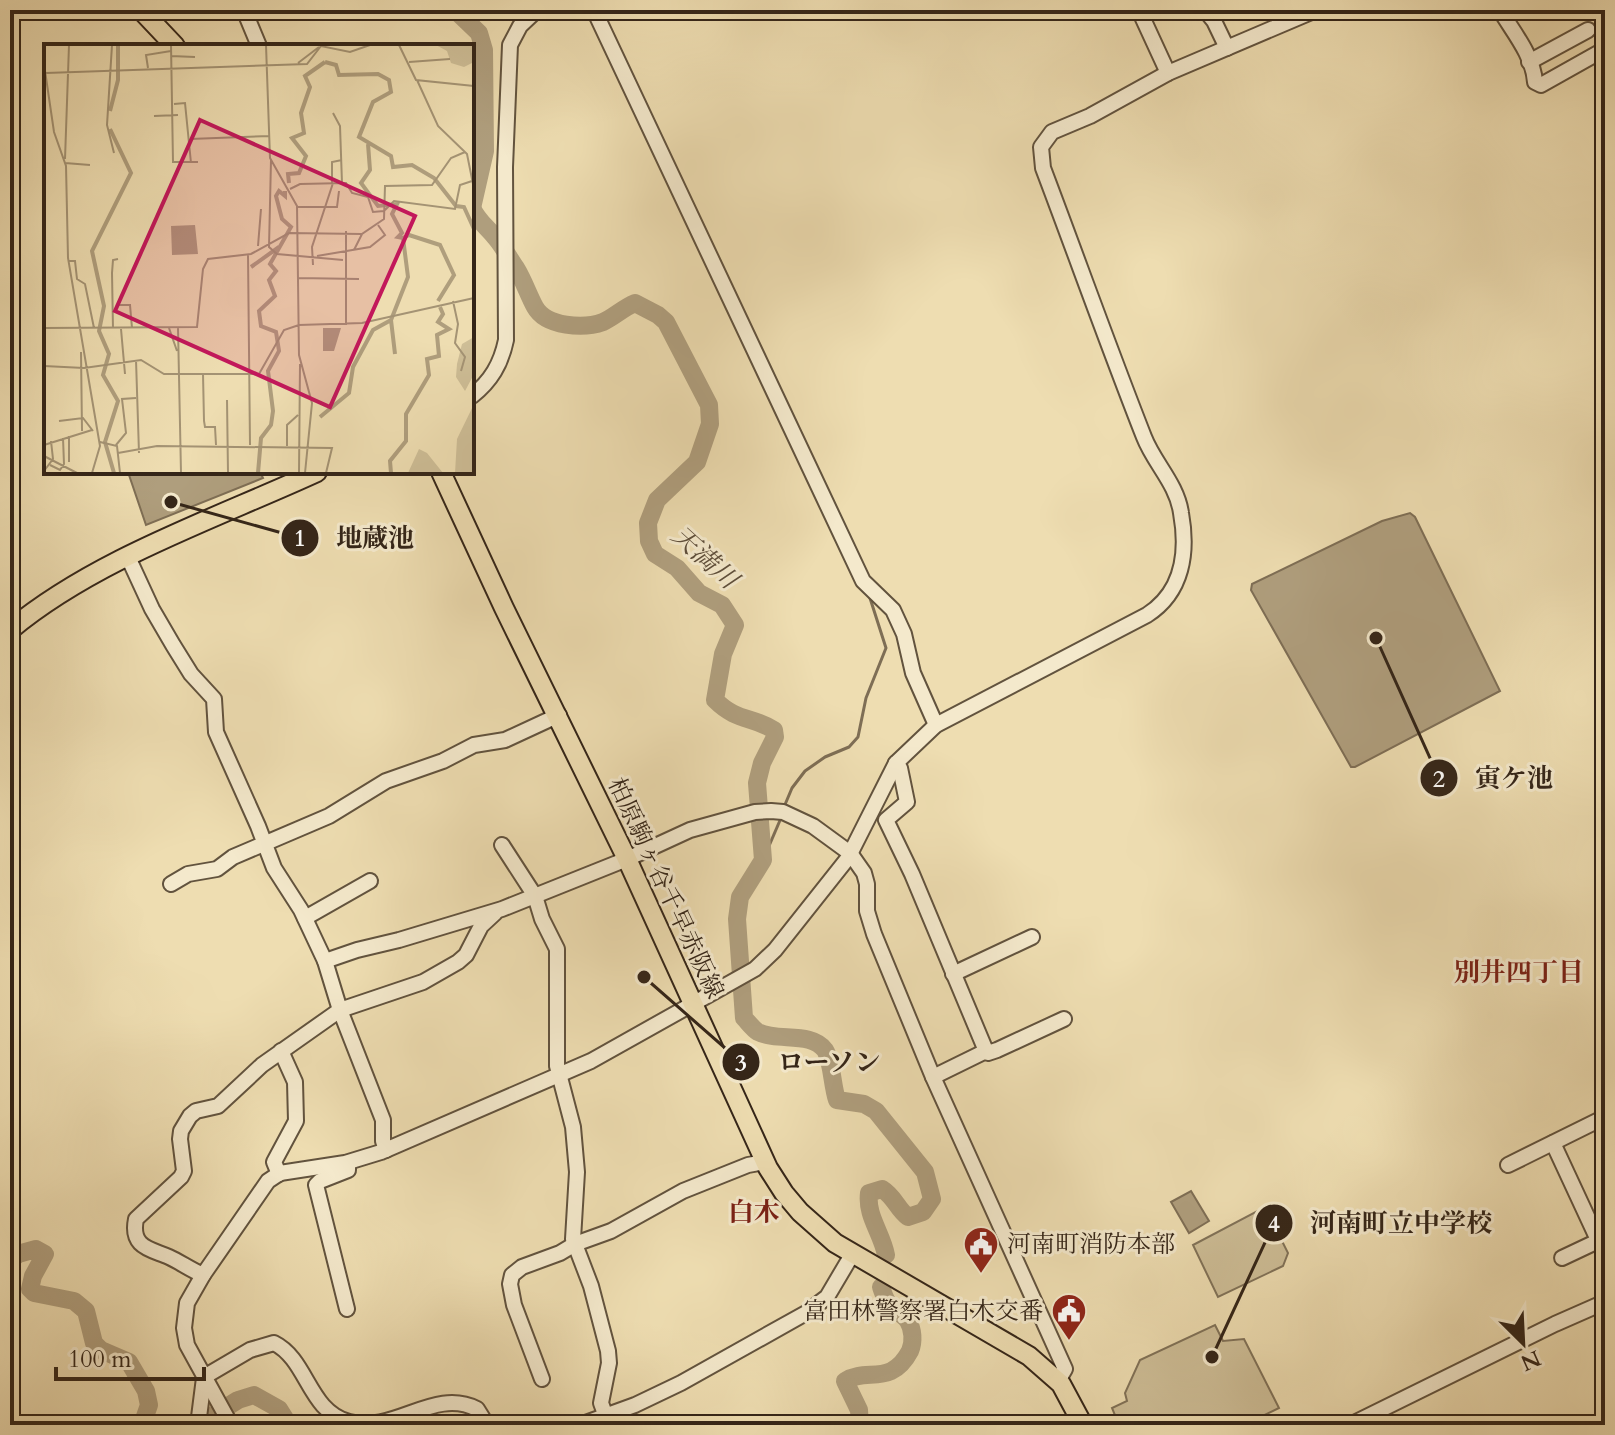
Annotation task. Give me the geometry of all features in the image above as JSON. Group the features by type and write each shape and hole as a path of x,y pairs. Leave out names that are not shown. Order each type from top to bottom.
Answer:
{"main road":[{"path":"144,11 173,44"},
{"path":"10,630 27,615 72,587 128,557 313,474"},
{"name":"柏原駒ヶ谷千早赤阪線","path":"442,474 627,859 765,1162 784,1193 818,1229 853,1253 1029,1356 1058,1381 1083,1425"}],"street":[{"path":"244,10 258,44"},
{"path":"474,394 491,378 502,357 506,340 506,101 510,45 520,26 537,10"},
{"path":"594,10 844,543 863,581 893,610 904,634 913,673 936,725"},
{"path":"1139,10 1168,73"},
{"path":"1205,10 1227,48"},
{"path":"231,1425 187,1345 184,1328 187,1303 260,1191 279,1174 349,1163 386,1150 606,1054 741,978 766,959 850,854 896,763 936,725 1147,615 1161,604 1179,578 1183,556 1178,500 1145,441 1043,168 1041,156 1044,139 1052,132 1090,116 1168,73 1316,10"},
{"path":"1500,10 1515,32 1535,82 1541,85 1605,52"},
{"path":"1529,62 1588,30"},
{"path":"128,557 173,645 191,674 214,699 216,732 274,868 305,918 325,961 340,1010 383,1120 386,1150"},
{"path":"171,884 188,874 217,869 233,857 329,816 386,781 443,761 474,745 505,740 559,715"},
{"path":"896,763 900,768 907,802 886,820 912,874 986,1051"},
{"path":"325,961 502,909 690,830 755,812 783,812 813,826 850,854 864,873 867,911 874,934 933,1077 1065,1369 1058,1381"},
{"path":"502,845 535,896 557,949 558,1075 573,1127 577,1183 573,1239 591,1286 608,1351 601,1403 612,1417"},
{"path":"305,918 370,881"},
{"path":"203,1275 167,1256 150,1251 135,1232 136,1219 184,1171 181,1131 190,1116 196,1111 218,1106 262,1065 340,1010 423,982 458,962 466,955 481,926 502,909"},
{"path":"953,974 1032,937"},
{"path":"933,1077 1064,1019"},
{"path":"279,1174 274,1162 296,1121 295,1082 281,1051"},
{"path":"1508,1165 1605,1117"},
{"path":"1553,1143 1602,1248 1562,1258"},
{"path":"542,1379 514,1305 510,1284 512,1275 522,1267 611,1231 683,1191 748,1165 765,1162"},
{"path":"347,1309 316,1185 348,1170 349,1163"},
{"path":"580,1425 612,1417 681,1383 821,1304 853,1253"},
{"path":"1350,1425 1605,1302"},
{"path":"204,1377 250,1350 274,1343 288,1350 311,1391 327,1411 347,1422 369,1425 393,1421 435,1405 457,1403 477,1409 487,1425"},
{"path":"198,1425 204,1377"}],"shaded area":[{"path":"129,474 261,474 263,478 146,525"},
{"path":"1410,513 1415,517 1500,691 1351,767 1251,590 1252,584 1382,521"},
{"path":"1191,1191 1209,1221 1189,1233 1171,1202"},
{"path":"1265,1207 1288,1253 1283,1266 1218,1297 1193,1245"},
{"path":"1215,1325 1223,1341 1244,1339 1279,1408 1244,1425 1119,1425 1112,1408 1127,1401 1125,1393 1140,1360"}],"waterway":[{"name":"天満川","path":"455,10 479,33 484,50 485,151 474,199"},
{"name":"天満川","path":"474,211 503,248 540,314 566,325 586,325 603,322 635,303 658,315 666,322 709,405 710,424 697,462 657,500 648,523 649,541 655,554 677,568 699,593 722,605 735,625 723,654 715,700 730,712 774,730 775,737 762,763 757,783 763,860 740,897 737,919 744,1018 756,1031 766,1035 819,1044 825,1050 831,1067 837,1100 864,1104 876,1111 925,1172 932,1199 923,1212 908,1217 882,1189 869,1193 872,1217 886,1255"},
{"path":"784,807 792,788 805,771 825,757 849,747 858,737 866,698 886,648 869,595"},
{"path":"763,860 781,818"},
{"path":"10,1261 18,1254 36,1249 45,1254 30,1289 34,1293 74,1301 86,1311 94,1343 101,1350 129,1362 146,1391 149,1405 142,1425"},
{"name":"天満川","path":"860,1425 859,1410 845,1381 895,1369 903,1362 912,1344 908,1321 888,1302 881,1287"},
{"path":"198,1425 238,1400 254,1395 279,1409 289,1425"}],"place":[{"name":"地蔵池","path":"171,502"},
{"name":"寅ケ池","path":"1376,638"},
{"name":"ローソン","path":"644,977"},
{"name":"河南町消防本部","path":"981,1275"},
{"name":"富田林警察署白木交番","path":"1069,1342"},
{"name":"河南町立中学校","path":"1212,1357"}],"district":[{"name":"別井四丁目","path":"1519,972"},
{"name":"白木","path":"754,1212"}]}
